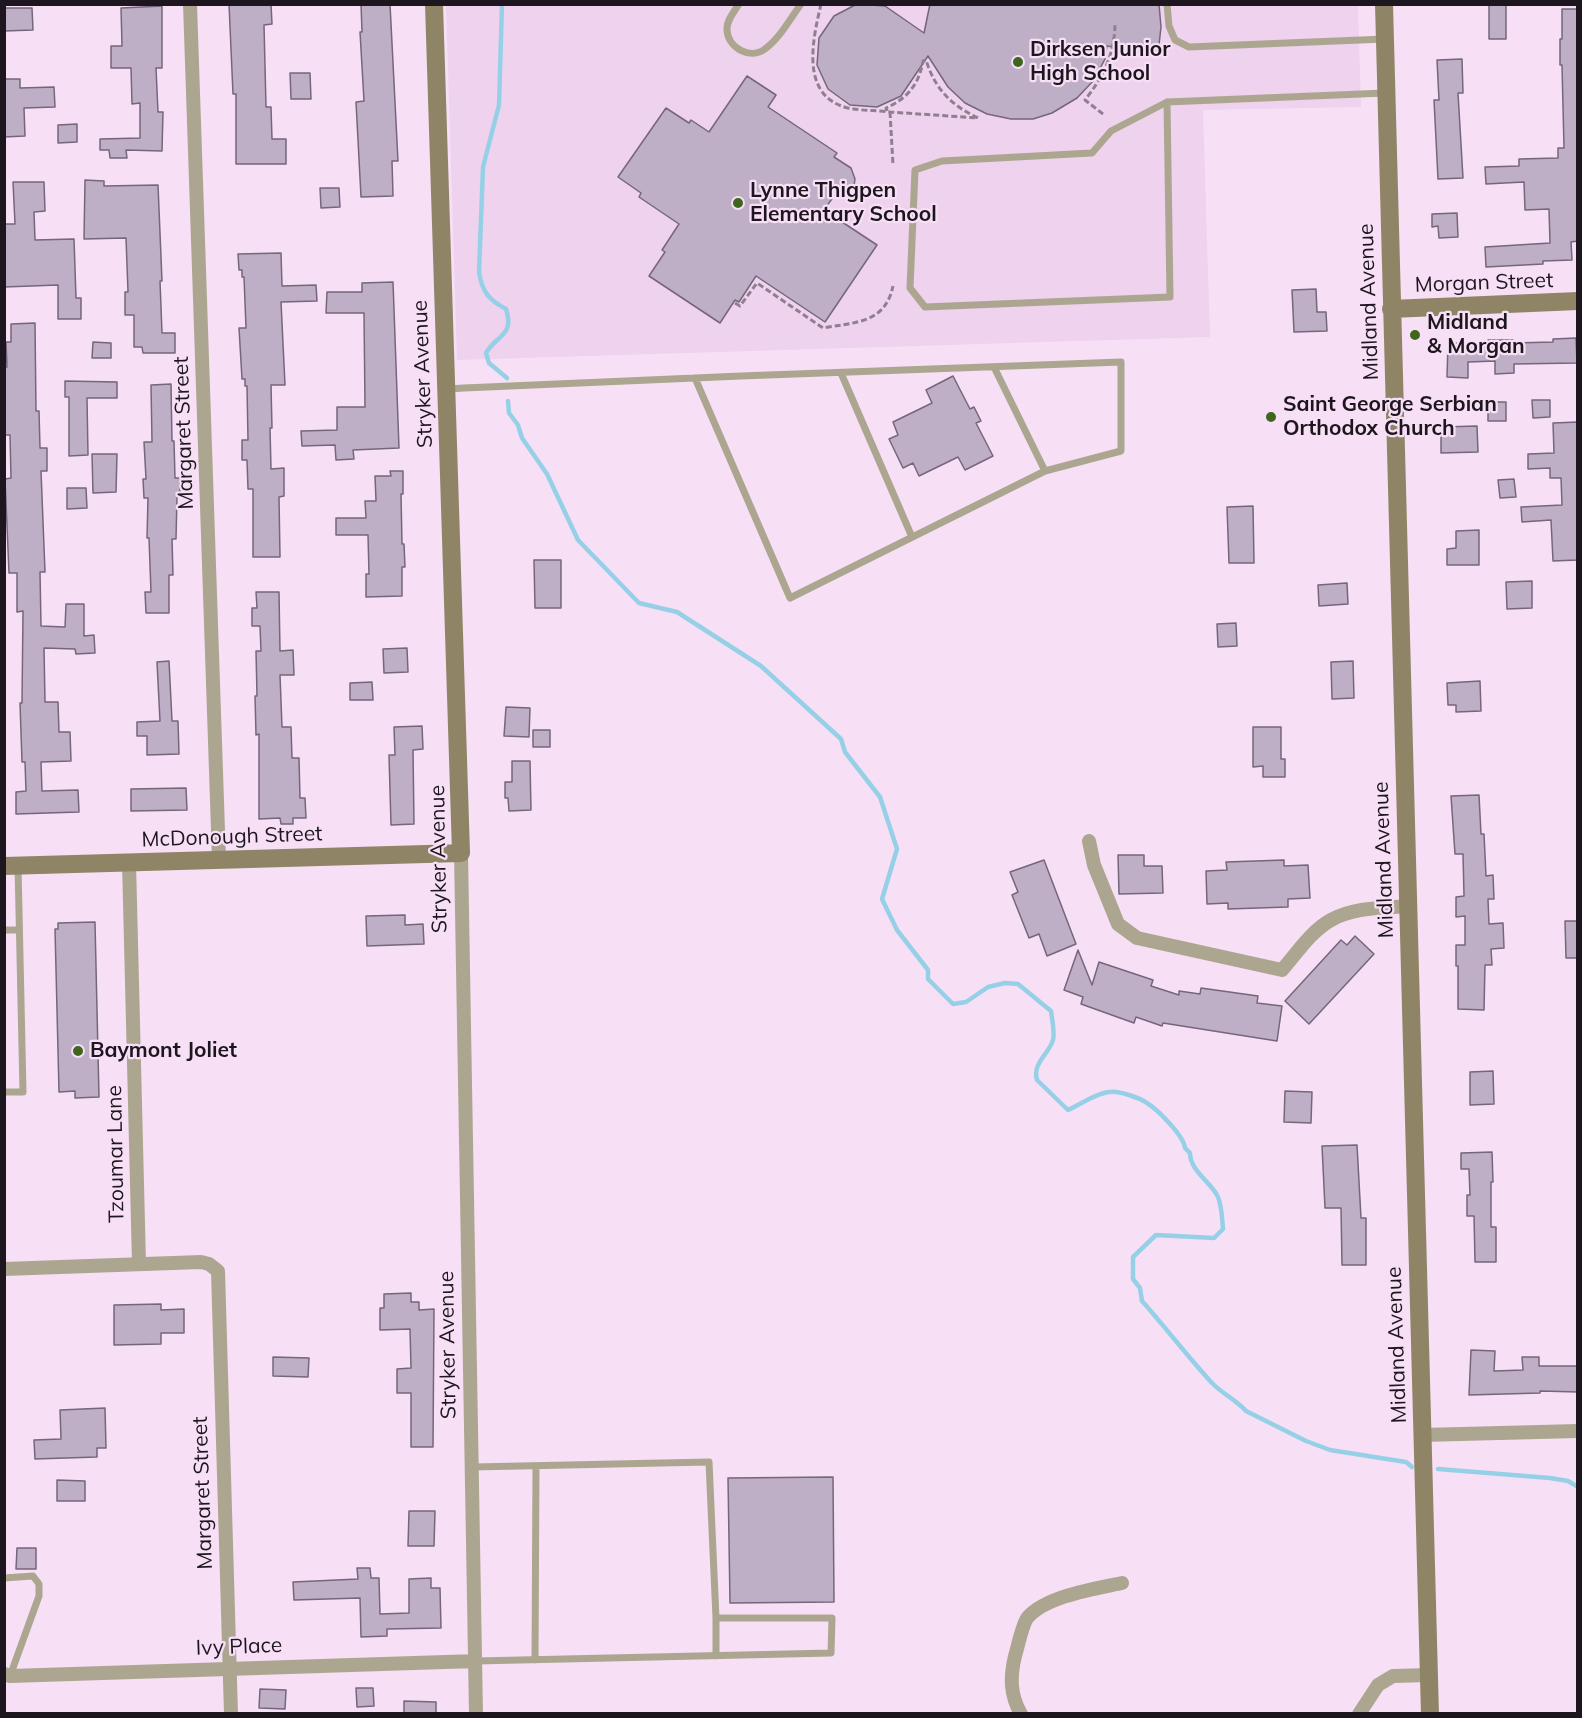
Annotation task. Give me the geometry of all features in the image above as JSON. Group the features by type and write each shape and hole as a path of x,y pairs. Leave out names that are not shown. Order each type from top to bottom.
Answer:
{"street":[{"name":"Margaret Street","path":"190,4 219,860"},
{"name":"Stryker Avenue","path":"434,4 461,853 476,1713"},
{"name":"Midland Avenue","path":"1384,4 1430,1713"},
{"name":"Morgan Street","path":"1391,309 1578,301"},
{"path":"1089,841 1094,865 1118,924 1137,938 1282,970 1318,929 1332,919 1366,909 1408,906"},
{"name":"McDonough Street","path":"11,866 461,853"},
{"name":"Tzoumar Lane","path":"129,862 139,1264"},
{"name":"Margaret Street","path":"139,1264 201,1262 209,1264 218,1271 231,1713"},
{"path":"4,1269 139,1264"},
{"path":"1422,1435 1578,1431"},
{"path":"1021,1713 1014,1702 1011,1673 1026,1618 1043,1605 1079,1593 1122,1583"},
{"name":"Ivy Place","path":"7,1675 476,1661"},
{"path":"1359,1713 1378,1685 1393,1676 1429,1675"}],"lane":[{"path":"739,4 730,17 726,29 731,42 743,52 754,54 764,50 801,4"},
{"path":"1167,4 1169,26 1175,40 1189,48 1385,39"},
{"path":"1167,102 1170,297 925,307 910,288 915,170 942,161 1092,153 1111,131 1167,102 1386,93"},
{"path":"446,389 695,378 1121,362 1121,451 1045,471 790,598 695,378"},
{"path":"994,367 1045,471"},
{"path":"841,373 912,537"},
{"path":"4,1092 23,1092 19,930 11,866"},
{"path":"4,930 19,930"},
{"path":"472,1467 709,1462 716,1656"},
{"path":"536,1466 536,1660"},
{"path":"4,1578 33,1576 39,1584 39,1596 7,1675"},
{"path":"476,1661 831,1653 832,1618 716,1618"}],"path":[{"path":"821,4 812,46 814,71 819,85 833,101 846,107 888,111 978,118 961,110 945,96 932,79 926,60 923,61 917,82 910,92 901,101 886,108 888,111 893,165"},
{"path":"1103,114 1085,100 1107,67 1115,34 1114,23"},
{"path":"735,303 740,306 757,283 823,328 868,319 878,314 890,298 892,286"}],"shaded area":[{"path":"446,5 1358,5 1361,107 1203,110 1210,337 457,360"}],"building":[{"path":"229,4 271,4 272,24 264,25 266,107 271,107 272,139 286,139 286,164 236,164 236,94 233,94"},
{"path":"361,4 390,4 398,161 392,161 393,196 361,197 356,102 364,101 360,32 362,32"},
{"name":"Dirksen Junior High School","path":"857,4 885,6 924,33 930,4 1159,4 1161,27 1158,54 1107,46 1105,59 1094,80 1077,98 1052,113 1033,119 1011,119 987,114 965,103 948,87 928,56 901,96 877,107 850,105 828,89 817,65 819,38 834,16"},
{"path":"1489,4 1506,4 1506,39 1489,39"},
{"path":"162,6 162,68 156,68 158,112 163,112 162,151 126,150 127,158 110,158 109,150 100,150 100,139 140,138 140,103 132,104 131,68 111,68 111,46 122,46 121,8"},
{"path":"4,8 32,8 33,30 4,31"},
{"path":"1562,9 1578,9 1578,241 1571,242 1572,260 1486,267 1485,247 1550,243 1549,209 1525,210 1524,182 1486,184 1485,167 1519,166 1519,159 1558,158 1558,148 1564,148 1562,65 1560,65"},
{"path":"1462,59 1463,93 1458,93 1463,178 1438,179 1434,100 1439,100 1437,60"},
{"path":"290,73 310,73 311,99 291,99"},
{"name":"Lynne Thigpen Elementary School","path":"747,76 776,95 768,107 837,153 834,157 851,168 855,179 854,186 846,192 836,193 824,210 877,245 825,322 756,276 739,302 735,300 720,323 649,276 665,252 662,250 679,224 639,197 641,193 618,177 666,108 689,123 691,120 709,132"},
{"path":"4,79 20,79 20,88 54,87 55,107 24,108 25,136 4,137"},
{"path":"77,124 77,142 58,143 58,125"},
{"path":"85,180 104,181 104,186 158,185 162,333 175,333 175,353 143,353 142,347 134,347 134,315 125,315 125,292 128,292 126,238 84,239"},
{"path":"13,182 44,182 45,211 34,212 35,240 74,239 76,298 81,298 81,319 58,319 58,285 4,287 4,224 15,224"},
{"path":"320,188 339,188 340,207 321,208"},
{"path":"1457,213 1458,237 1439,238 1438,226 1432,227 1432,214"},
{"path":"281,253 282,286 316,285 317,301 281,302 285,385 271,385 272,428 270,428 271,469 284,468 284,496 279,497 280,557 253,557 253,489 248,489 247,460 242,460 242,440 248,440 247,386 245,386 245,379 242,379 239,328 246,328 244,277 242,277 242,270 239,270 238,254"},
{"path":"393,282 399,448 353,450 354,459 336,460 335,445 302,446 301,431 337,430 337,407 365,407 364,313 326,313 327,292 362,292 362,283"},
{"path":"1316,289 1317,312 1326,312 1327,331 1294,332 1292,290"},
{"path":"35,323 36,411 39,411 40,448 47,448 47,471 41,471 45,572 40,572 41,626 65,627 66,604 84,604 84,636 94,635 95,653 76,654 75,649 44,648 45,702 58,702 59,732 70,732 71,761 41,762 42,791 78,790 79,812 16,814 16,792 26,791 25,762 22,762 20,703 22,703 23,611 17,612 17,573 9,573 5,479 11,478 10,435 4,435 4,367 7,367 6,342 11,342 11,324"},
{"path":"1576,338 1577,363 1514,364 1514,373 1495,374 1495,361 1468,362 1468,378 1447,377 1448,343 1488,344 1488,340 1513,340 1513,343 1553,342 1553,339"},
{"path":"93,342 111,343 111,358 92,358"},
{"path":"953,376 970,409 974,407 981,421 976,423 993,456 965,470 958,457 919,476 913,463 903,468 889,439 898,435 893,422 932,403 926,390"},
{"path":"65,381 117,382 117,398 87,398 88,455 69,456 69,397 65,397"},
{"path":"171,384 172,441 174,441 175,478 180,478 180,497 177,497 176,539 172,539 173,575 169,575 169,613 146,613 145,592 151,592 149,538 147,538 148,498 144,498 143,479 146,479 144,442 152,442 151,385"},
{"path":"1532,400 1550,400 1550,417 1533,418"},
{"path":"1488,402 1506,402 1506,421 1488,421"},
{"path":"1578,422 1578,560 1553,561 1551,520 1522,522 1521,507 1562,505 1561,478 1550,478 1550,468 1528,469 1528,454 1554,453 1553,423"},
{"path":"1477,426 1478,452 1441,453 1441,427"},
{"path":"92,454 117,454 116,492 93,493"},
{"path":"390,471 403,471 402,544 404,544 405,567 402,567 402,596 366,597 366,574 369,574 368,535 336,535 336,518 366,518 365,501 376,501 375,476 391,476"},
{"path":"1514,479 1516,497 1500,498 1498,480"},
{"path":"67,488 86,488 87,508 67,509"},
{"path":"1253,506 1254,563 1229,563 1227,507"},
{"path":"1479,530 1479,565 1447,565 1447,549 1456,548 1456,531"},
{"path":"534,560 561,560 561,608 535,608"},
{"path":"1532,581 1532,608 1507,609 1506,582"},
{"path":"1347,583 1348,604 1319,606 1318,585"},
{"path":"256,592 279,592 280,651 293,650 294,675 280,675 282,727 291,727 292,758 299,758 300,798 305,798 306,818 293,818 293,824 281,824 280,818 259,819 259,734 256,735 255,696 257,696 256,651 261,651 260,626 252,626 252,608 257,608"},
{"path":"1236,623 1237,646 1218,647 1217,624"},
{"path":"407,648 408,672 384,673 383,649"},
{"path":"169,661 172,721 178,721 179,754 147,755 147,736 137,736 137,722 160,721 157,662"},
{"path":"1353,661 1354,698 1332,699 1331,662"},
{"path":"1480,681 1481,711 1456,712 1456,705 1448,705 1447,683"},
{"path":"372,682 373,700 350,700 350,683"},
{"path":"506,707 530,708 529,737 504,736"},
{"path":"422,726 423,749 413,750 414,824 391,825 389,755 395,755 394,727"},
{"path":"1253,727 1281,727 1281,759 1285,759 1285,777 1263,777 1263,766 1253,767"},
{"path":"533,730 550,730 550,747 533,747"},
{"path":"512,761 530,761 531,810 509,811 508,798 505,798 505,782 512,782"},
{"path":"186,788 187,810 131,811 131,789"},
{"path":"1479,795 1486,876 1493,875 1494,899 1488,899 1489,924 1503,923 1504,948 1491,949 1492,965 1485,965 1484,1010 1458,1009 1456,945 1465,945 1465,916 1456,917 1456,897 1464,896 1463,854 1455,854 1451,796"},
{"path":"1118,855 1144,855 1144,866 1162,866 1163,893 1119,894"},
{"path":"1044,860 1076,944 1047,956 1039,934 1029,938 1012,895 1018,892 1010,872"},
{"path":"1284,860 1284,866 1308,865 1310,898 1288,899 1288,907 1228,909 1228,903 1207,904 1206,871 1227,870 1226,862"},
{"path":"405,915 405,925 423,924 424,944 367,946 366,916"},
{"path":"1565,921 1578,921 1578,958 1566,958"},
{"name":"Baymont Joliet","path":"95,922 99,1097 75,1098 75,1091 59,1092 55,929 58,929 58,923"},
{"path":"1355,936 1374,954 1309,1024 1285,1001 1341,940 1347,945"},
{"path":"1078,950 1092,985 1099,962 1153,980 1151,986 1179,995 1179,991 1200,994 1201,988 1258,996 1257,1003 1282,1006 1277,1041 1163,1023 1162,1026 1136,1017 1134,1023 1081,1004 1083,997 1064,990"},
{"path":"1493,1071 1494,1104 1470,1105 1470,1072"},
{"path":"1285,1091 1312,1092 1311,1123 1284,1122"},
{"path":"1357,1145 1361,1218 1366,1218 1366,1265 1342,1265 1341,1208 1325,1208 1322,1146"},
{"path":"1492,1152 1491,1227 1496,1227 1496,1262 1475,1262 1474,1216 1467,1216 1467,1195 1470,1195 1469,1169 1461,1169 1461,1153"},
{"path":"411,1293 411,1302 419,1302 419,1310 434,1309 433,1447 411,1447 411,1393 397,1393 397,1369 411,1368 410,1329 380,1330 380,1308 384,1308 384,1294"},
{"path":"161,1304 161,1310 184,1309 184,1333 161,1333 161,1344 114,1345 114,1305"},
{"path":"1471,1350 1495,1351 1494,1371 1523,1370 1522,1357 1539,1357 1539,1366 1578,1366 1578,1392 1540,1391 1540,1393 1469,1395"},
{"path":"273,1357 309,1358 308,1377 273,1376"},
{"path":"105,1408 106,1448 97,1448 97,1457 35,1459 34,1440 61,1439 60,1410"},
{"path":"833,1477 834,1602 730,1603 728,1478"},
{"path":"57,1480 85,1481 85,1501 57,1501"},
{"path":"409,1511 435,1511 434,1546 408,1546"},
{"path":"17,1548 36,1548 36,1569 16,1569"},
{"path":"357,1568 370,1568 371,1578 379,1578 380,1614 409,1613 409,1579 431,1578 431,1588 440,1588 441,1628 387,1629 387,1636 361,1637 360,1598 294,1600 293,1582 358,1579"},
{"path":"356,1688 373,1688 374,1706 357,1707"},
{"path":"260,1689 286,1690 285,1709 259,1708"},
{"path":"404,1701 436,1702 436,1713 404,1713"}],"waterway":[{"path":"502,4 499,105 483,167 479,272 487,295 506,309 508,318 506,330 486,353 489,363 507,378"},
{"path":"508,401 509,413 518,425 522,438 547,474 578,540 639,603 677,612 761,666 841,739 845,752 880,797 897,849 882,899 897,930 928,970 928,979 953,1004 966,1002 988,987 1005,983 1018,984 1051,1011 1053,1040 1039,1064 1037,1080 1068,1110 1104,1093 1123,1093 1151,1106 1180,1137 1190,1153 1196,1170 1219,1199 1223,1229 1214,1238 1156,1235 1133,1257 1133,1279 1140,1288 1142,1301 1213,1384 1246,1411 1306,1441 1330,1450 1406,1462 1412,1467"},
{"path":"1438,1469 1550,1478 1568,1481 1578,1487"}],"place":[{"name":"Dirksen Junior High School","path":"1018,62"},
{"name":"Lynne Thigpen Elementary School","path":"738,203"},
{"name":"Midland & Morgan","path":"1415,335"},
{"name":"Saint George Serbian Orthodox Church","path":"1271,417"},
{"name":"Baymont Joliet","path":"78,1051"}]}
